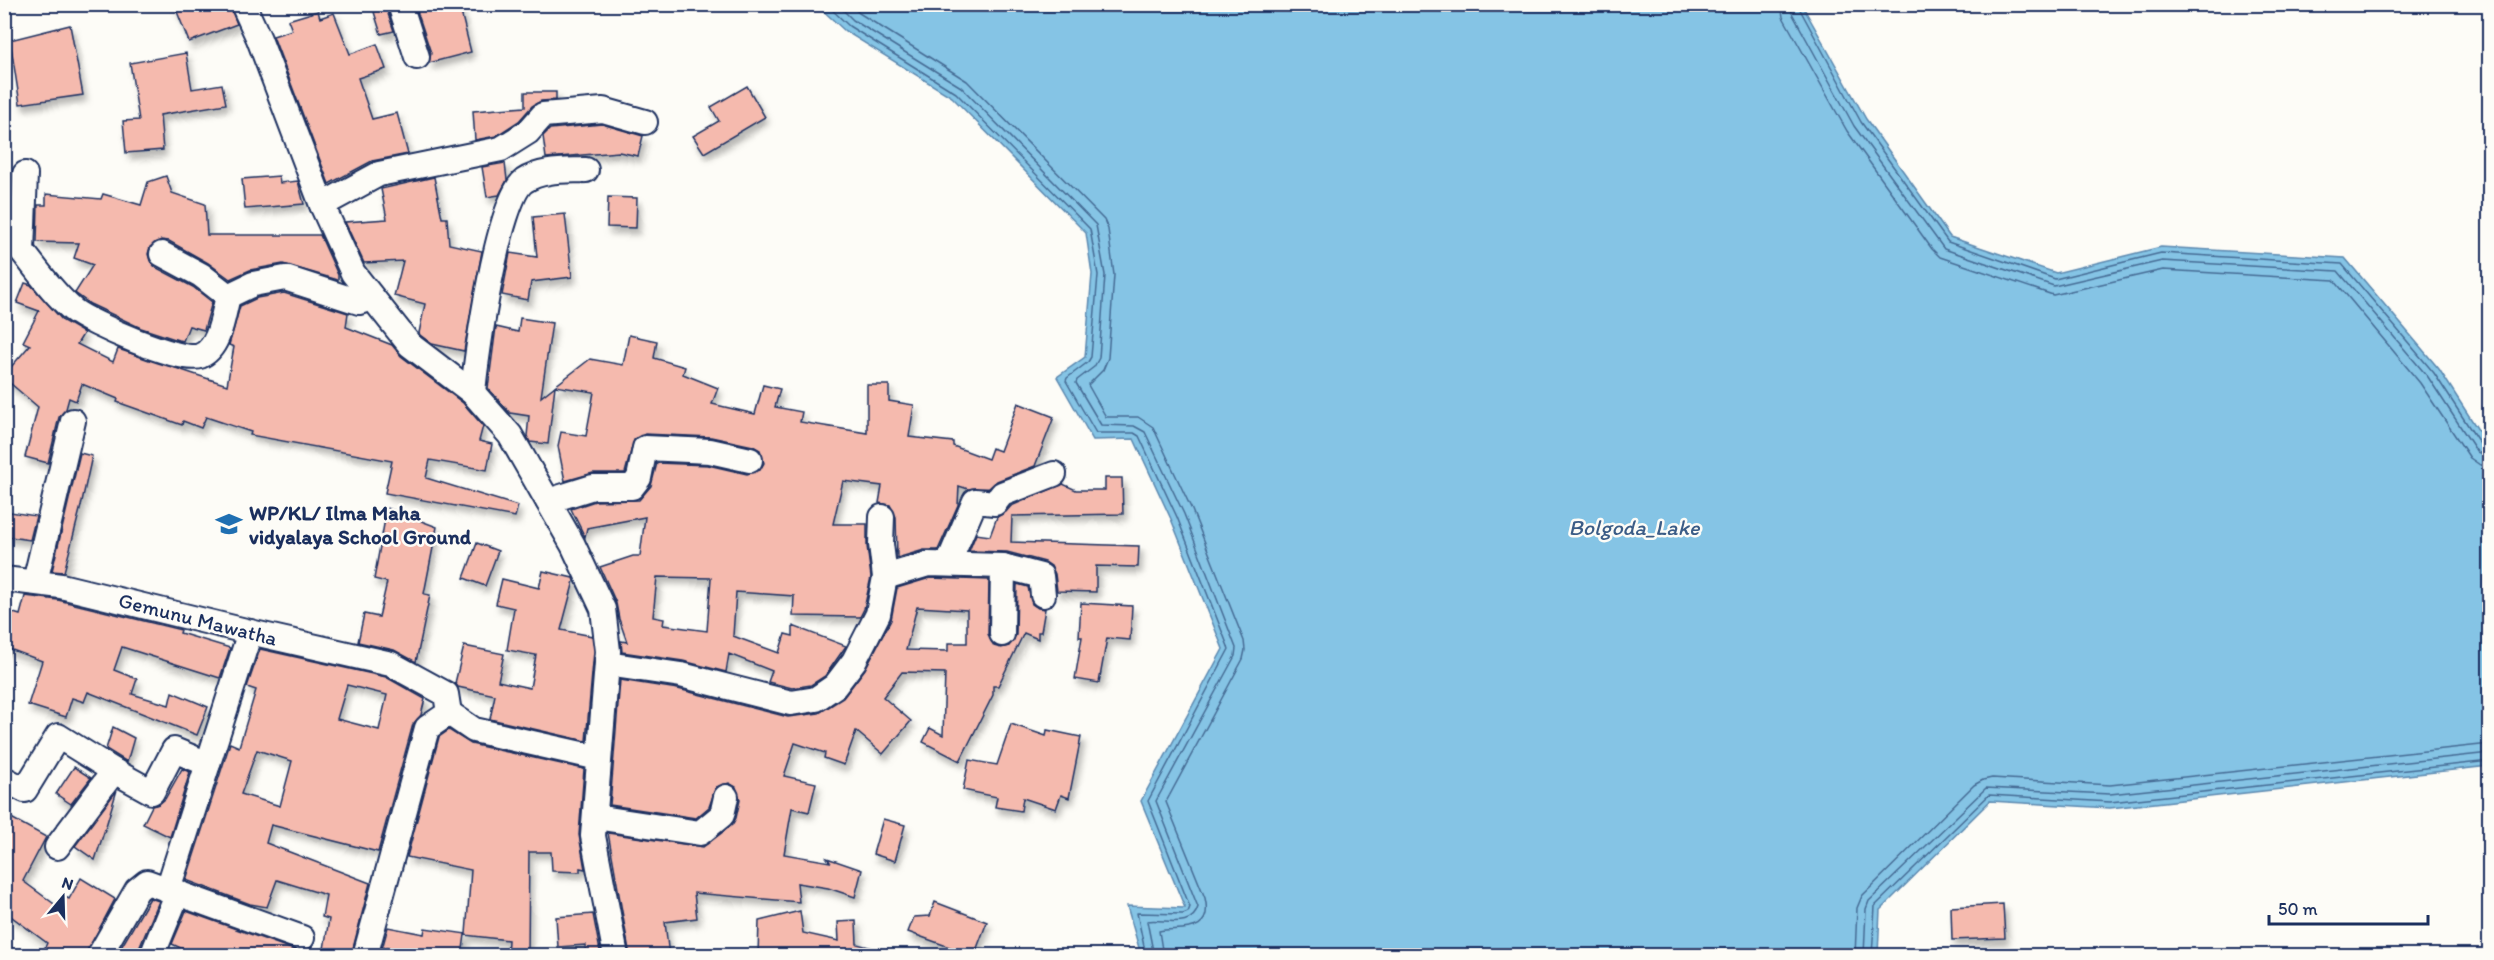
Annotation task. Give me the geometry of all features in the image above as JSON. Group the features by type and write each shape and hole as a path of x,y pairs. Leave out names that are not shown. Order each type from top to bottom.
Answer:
{"street":[{"path":"243,4 259,39 321,205 353,273 410,345 473,393 510,435 573,545 603,609 608,651 593,836 616,956"},
{"path":"400,4 417,57"},
{"path":"321,205 379,174 501,149 528,132 543,115 603,110 645,122"},
{"path":"473,393 487,293 512,196 524,182 548,172 586,170"},
{"path":"25,174 22,251 57,294 75,312 112,331 185,358 201,356 215,344 228,296 253,284 285,278 358,302 372,298"},
{"path":"162,254 201,275 228,296"},
{"path":"35,582 73,421"},
{"path":"548,501 593,488 632,487 639,478 645,448 710,451 750,460"},
{"path":"948,564 975,501 995,503 1002,494 1054,474"},
{"path":"607,664 681,675 791,703 816,699 835,686 854,661 878,614 885,577 881,544 882,517"},
{"path":"885,577 928,564 1003,566 1041,576 1043,595"},
{"path":"1002,633 1003,566"},
{"name":"Gemunu Mawatha","path":"4,579 61,586 391,664 446,694 449,713"},
{"path":"152,956 173,891 208,764 250,632"},
{"path":"365,956 427,728 449,713 474,730 599,758"},
{"path":"4,778 25,790 58,736 152,792 174,750 208,764"},
{"path":"57,847 114,771"},
{"path":"595,817 700,834 722,815 726,797"},
{"path":"99,956 137,890 147,882 302,938"}],"water":[{"name":"Bolgoda_Lake","path":"817,5 1802,5 1866,119 1950,237 2056,273 2161,247 2345,258 2439,369 2489,447 2489,766 2110,808 1990,801 1880,910 1878,955 1141,955 1127,906 1185,908 1141,801 1223,649 1171,519 1134,439 1093,440 1057,377 1085,357 1092,274 1086,233 952,97 845,31"}],"building":[{"path":"174,4 229,4 237,24 189,42"},
{"path":"459,4 471,52 429,63 431,53 415,5"},
{"path":"386,8 394,31 381,34 374,12"},
{"path":"318,11 320,18 334,13 350,54 377,44 386,69 358,78 372,119 397,113 408,154 372,161 329,184 273,36 292,30 288,20"},
{"path":"70,25 83,95 20,104 10,40"},
{"path":"186,53 192,89 222,84 226,104 160,115 163,150 126,153 123,121 139,120 130,63"},
{"path":"747,86 765,117 704,153 693,136 719,121 711,107"},
{"path":"525,92 556,92 556,100 541,101 532,106 519,121 496,136 475,140 473,111 525,107"},
{"path":"602,124 643,136 638,156 619,152 546,158 543,136 550,129"},
{"path":"505,163 507,180 499,195 487,197 482,167"},
{"path":"166,176 172,193 205,204 207,235 320,235 338,275 338,280 283,264 250,270 230,279 208,263 169,241 161,240 150,247 148,254 150,261 155,267 193,287 212,302 204,330 189,326 183,341 178,340 141,328 90,304 75,293 93,265 74,258 79,243 37,242 38,205 46,205 46,194 101,199 103,194 141,205 148,182"},
{"path":"279,176 280,183 298,181 304,204 245,209 242,179"},
{"path":"434,177 442,218 447,218 449,244 482,251 464,351 432,344 420,335 425,304 394,296 403,261 364,263 345,222 387,219 381,189"},
{"path":"608,197 637,198 636,228 607,227"},
{"path":"565,214 572,277 531,282 528,300 502,295 510,253 537,257 533,217"},
{"path":"25,283 31,285 63,321 84,333 77,344 113,362 118,349 227,385 234,347 229,345 240,306 257,298 284,293 348,313 346,327 392,345 401,356 463,403 483,426 479,441 492,444 487,470 430,460 426,478 518,506 515,517 385,493 392,461 250,435 251,432 206,417 201,428 183,421 182,425 117,402 118,399 82,384 76,401 69,398 66,409 59,417 48,463 25,457 38,407 4,378 4,375 30,345 23,342 39,311 17,303"},
{"path":"520,318 552,323 541,397 555,386 548,444 530,442 527,436 529,416 510,413 488,388 496,327 518,332"},
{"path":"629,335 657,341 654,358 685,367 683,374 718,388 712,404 755,414 763,385 780,389 775,407 802,412 800,422 867,433 867,385 889,385 889,401 914,405 909,437 953,442 953,446 988,459 992,448 1000,451 1018,403 1054,417 1035,466 997,481 989,488 968,489 959,486 958,505 938,550 924,550 897,558 896,517 890,505 879,503 882,486 843,481 833,524 867,524 871,577 860,617 793,616 794,596 736,592 733,636 779,653 785,634 793,636 793,626 846,646 825,676 811,685 792,688 768,682 772,671 729,654 726,672 683,661 622,652 621,641 627,642 616,603 600,567 633,556 640,556 645,517 587,528 585,537 571,509 595,501 639,500 651,486 657,463 708,465 747,474 760,470 764,463 760,450 753,446 711,437 645,434 634,440 625,473 593,473 565,481 558,446 561,432 586,436 594,392 555,386 590,359 623,365","holes":["657,577 711,578 707,631 663,625 664,619 653,617"]},
{"path":"80,453 92,456 81,506 64,572 52,571"},
{"path":"1105,478 1122,478 1123,514 1012,516 1011,542 1139,546 1138,567 1096,566 1096,592 1057,591 1055,574 1051,566 1045,562 1007,552 969,551 976,534 990,536 997,517 1011,506 1063,484 1076,490 1105,490"},
{"path":"387,508 437,527 424,594 430,595 416,662 394,650 358,642 364,614 379,617 387,582 374,579"},
{"path":"4,511 36,516 30,540 4,536"},
{"path":"477,543 498,551 485,586 464,578"},
{"path":"543,571 573,578 574,581 561,630 592,636 594,651 586,741 490,719 495,695 458,687 455,683 464,646 504,654 498,681 530,688 536,655 507,650 514,608 496,604 502,579 539,588"},
{"path":"930,578 989,580 988,634 994,646 1001,648 1009,646 1016,635 1017,584 1028,587 1032,604 1045,609 1038,639 1024,633 998,686 993,686 993,695 960,761 923,742 930,728 943,735 945,673 902,672 883,697 911,721 883,754 856,731 844,765 824,758 825,753 795,743 784,776 816,783 809,812 792,808 784,854 830,862 827,858 862,870 855,897 828,888 797,883 799,902 694,893 697,918 665,922 669,956 630,956 608,833 703,847 732,825 740,800 736,787 729,783 716,787 709,807 696,818 610,805 620,680 678,689 788,717 819,713 843,698 865,669 891,620 897,588","holes":["917,607 967,610 967,643 948,643 948,651 906,650"]},
{"path":"25,596 58,600 181,630 180,633 230,648 220,678 122,647 114,670 137,679 132,694 169,705 172,692 208,707 197,735 88,692 84,702 72,698 66,717 28,705 42,661 4,647 4,610 20,615"},
{"path":"1081,603 1132,606 1130,640 1107,638 1099,683 1075,679 1082,637 1079,637"},
{"path":"260,649 386,677 425,699 421,715 413,724 378,852 271,825 266,843 370,883 351,956 198,956 172,944 186,911 297,951 310,949 323,955 329,919 322,917 326,895 277,880 267,907 250,904 186,880 230,743 239,747 256,690 247,687","holes":["347,685 387,695 379,730 337,719","257,750 292,761 280,806 241,794"]},
{"path":"1011,724 1046,736 1047,730 1081,737 1069,798 1061,795 1056,809 1023,798 1021,811 995,807 997,797 963,790 969,760 997,765"},
{"path":"113,727 134,738 127,762 106,749"},
{"path":"449,730 471,744 584,769 579,835 585,869 580,868 580,872 552,871 551,852 529,852 528,956 507,956 508,940 465,935 462,956 427,956 386,948 385,956 380,956 388,927 424,934 425,928 466,934 471,870 407,857 439,737"},
{"path":"74,767 91,778 71,804 56,794"},
{"path":"182,769 190,772 170,837 143,824 152,806 165,799"},
{"path":"117,790 106,826 95,860 75,846"},
{"path":"4,814 46,837 23,881 57,906 64,896 69,899 81,878 115,899 85,956 41,956 47,943 4,911"},
{"path":"883,819 905,825 895,861 873,854"},
{"path":"150,898 159,901 136,956 116,956"},
{"path":"935,902 987,922 974,956 908,932 914,917 930,916"},
{"path":"2003,904 2005,938 1952,940 1951,907"},
{"path":"800,911 803,933 839,941 838,922 856,921 857,944 873,948 872,956 805,956 784,951 784,956 758,956 759,921"},
{"path":"593,914 601,956 586,956 585,945 558,947 556,917"}],"place":[{"name":"WP/KL/ Ilma Maha vidyalaya School Ground","path":"229,524"}]}
